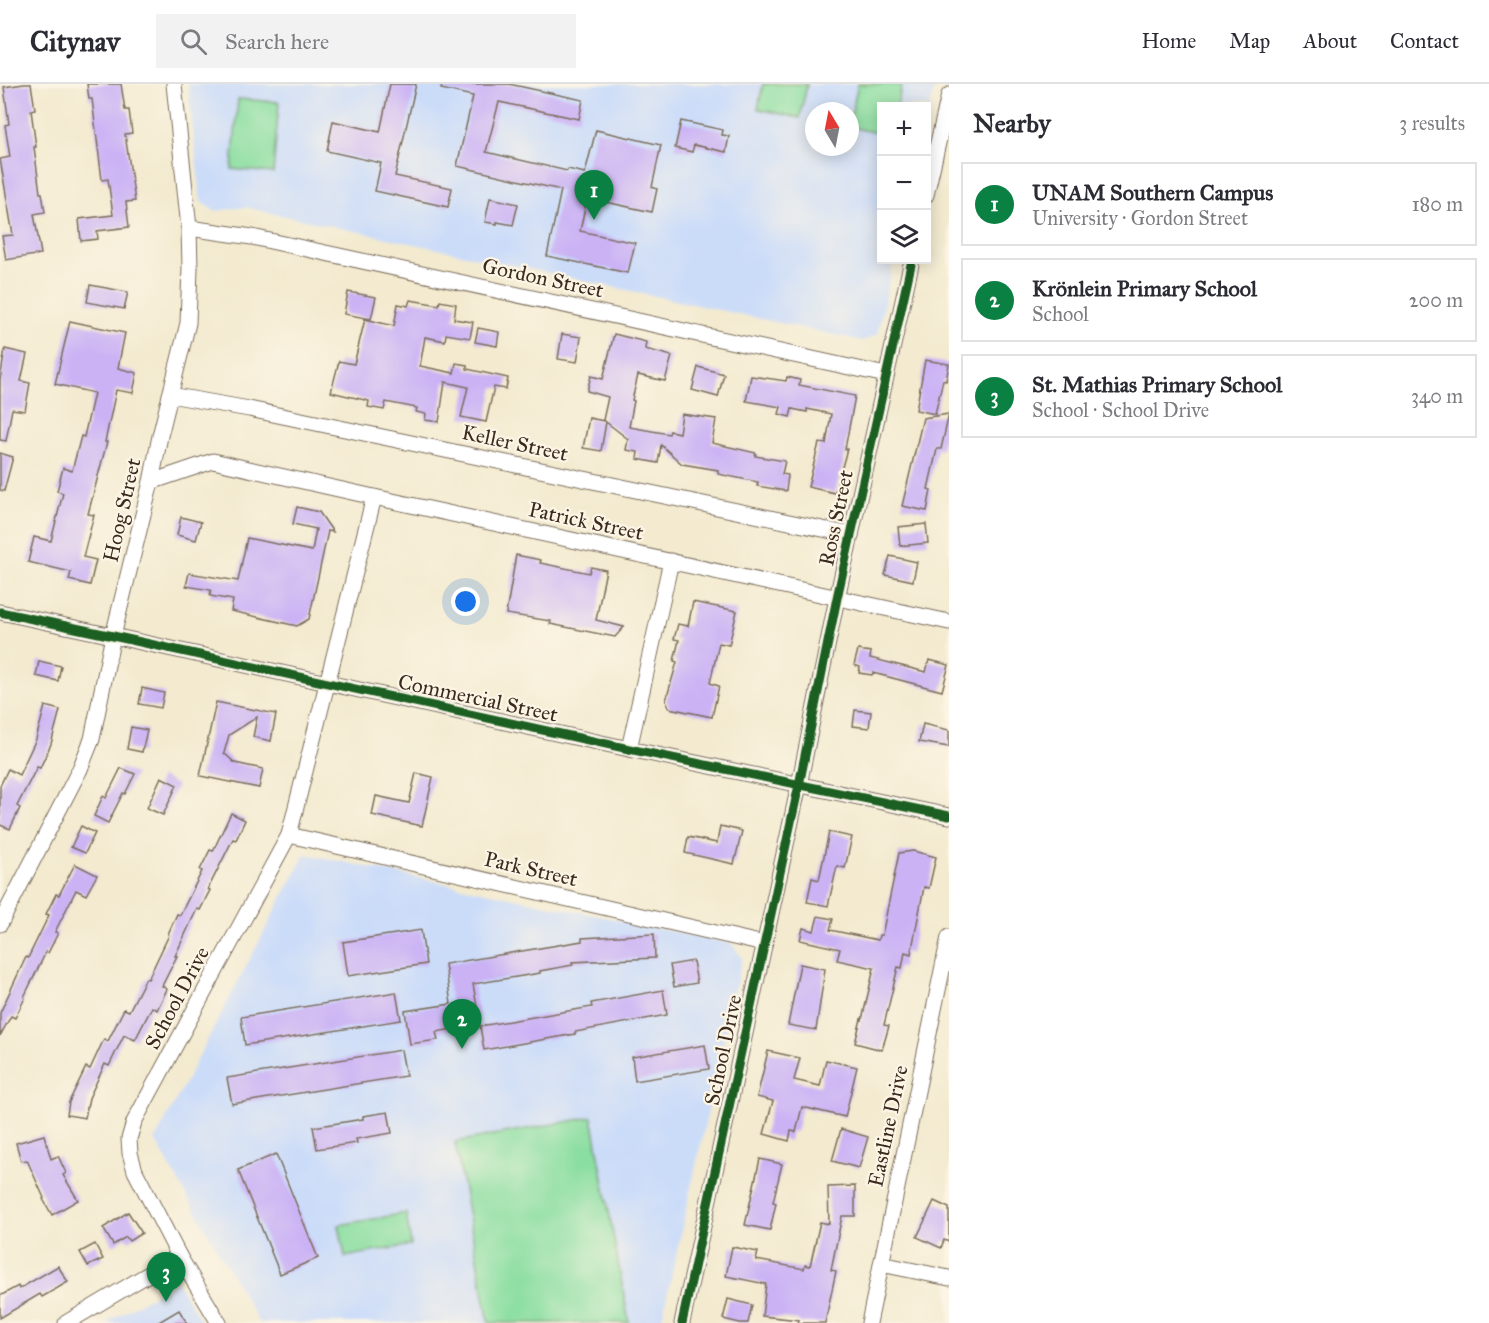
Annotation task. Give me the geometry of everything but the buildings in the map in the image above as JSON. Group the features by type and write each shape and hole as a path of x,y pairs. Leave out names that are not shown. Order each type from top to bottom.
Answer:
{"street":[{"name":"Hoog Street","path":"0,924 80,769 92,739 113,636 188,323 189,228 174,84"},
{"path":"931,177 949,95"},
{"name":"Gordon Street","path":"189,228 252,237 886,375"},
{"name":"Ross Street","path":"799,785 837,598 911,264"},
{"name":"Keller Street","path":"170,395 249,409 851,535"},
{"name":"Patrick Street","path":"151,482 213,461 949,622"},
{"name":"School Drive","path":"219,1323 179,1256 135,1171 129,1139 134,1122 289,835 374,497"},
{"path":"629,749 671,561"},
{"name":"Commercial Street","path":"0,612 949,816"},
{"name":"School Drive","path":"682,1323 799,785"},
{"name":"Park Street","path":"289,835 764,944"},
{"name":"Eastline Drive","path":"869,1323 949,937"},
{"path":"66,1323 179,1256"},
{"path":"881,1264 949,1278"}],"shaded area":[{"path":"188,84 935,84 931,102 877,102 877,264 893,264 877,334 863,341 246,207 214,211 201,202"},
{"path":"305,854 732,944 742,958 661,1323 259,1323 155,1140"},
{"path":"177,1281 202,1323 106,1323"}],"green space":[{"path":"763,84 807,84 800,118 758,109"},
{"path":"858,84 902,84 898,102 877,102 877,133 859,129 859,102 854,102"},
{"path":"238,99 279,102 273,173 232,169"},
{"path":"592,1117 629,1323 489,1323 455,1142"},
{"path":"406,1213 411,1245 345,1257 339,1225"}],"cycle path":[{"path":"682,1323 799,785 837,598 911,264"},
{"path":"0,612 949,816"}],"place":[{"name":"UNAM Southern Campus","path":"594,220"},
{"name":"Krönlein Primary School","path":"462,1049"},
{"name":"St. Mathias Primary School","path":"166,1302"}]}
